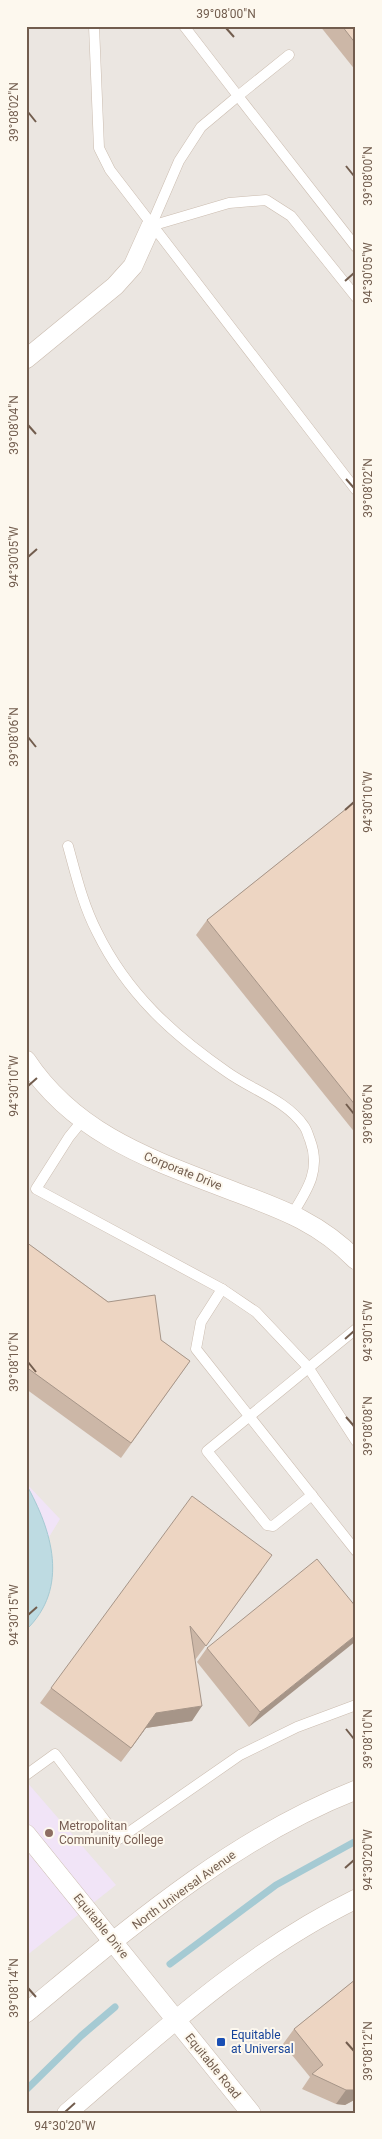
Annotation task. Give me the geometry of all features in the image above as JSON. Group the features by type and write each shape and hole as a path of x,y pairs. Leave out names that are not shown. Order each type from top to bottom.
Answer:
{"street":[{"path":"26,359 116,286 133,266 151,226"},
{"name":"Corporate Drive","path":"26,1060 54,1095 82,1121 126,1148 293,1214 325,1233 356,1260"},
{"name":"North Universal Avenue","path":"26,2012 113,1941 212,1866 271,1829 318,1805 356,1790"},
{"name":"Equitable Drive","path":"26,1834 175,2020"},
{"path":"67,2113 175,2020 272,1946 320,1916 356,1899"},
{"name":"Equitable Road","path":"175,2020 250,2113"}],"lane":[{"path":"94,26 99,148 110,170 151,226 356,490"},
{"path":"184,26 356,247"},
{"path":"151,226 179,161 201,127 289,55"},
{"path":"151,226 229,203 266,200 291,216 356,297"},
{"path":"68,846 79,887 97,932 119,968 148,1006 166,1026 199,1052 233,1076 289,1109 305,1127 314,1151 315,1167 306,1192 293,1214"},
{"path":"82,1121 69,1137 36,1189 222,1289 256,1312 308,1367 356,1441"},
{"path":"222,1289 201,1322 196,1349 356,1551"},
{"path":"312,1495 273,1526 266,1525 207,1451 356,1329"},
{"path":"26,1775 55,1754 119,1839 240,1755 296,1727 356,1705"}],"shaded area":[{"path":"26,26 356,26 356,2113 26,2113"},
{"path":"26,1483 60,1519 26,1575"},
{"name":"Metropolitan Community College","path":"26,1781 116,1885 26,1956"}],"water":[{"path":"26,1484 43,1520 49,1539 52,1577 48,1596 40,1614 26,1630"}],"building":[{"path":"342,26 356,26 356,44"},
{"path":"356,801 356,1106 207,920"},
{"path":"26,1242 108,1302 155,1295 161,1340 190,1361 131,1443 26,1367"},
{"path":"192,1496 272,1555 206,1646 190,1626 202,1706 156,1713 131,1748 51,1688"},
{"path":"317,1559 356,1607 356,1635 260,1712 207,1648"},
{"path":"356,1979 356,2090 346,2090 312,2074 323,2065 294,2029"}],"waterway":[{"path":"170,1964 276,1885 356,1841"},
{"path":"26,2090 81,2036 115,2007"}],"place":[{"name":"Metropolitan Community College","path":"49,1833"},
{"name":"Equitable at Universal","path":"221,2042"}]}
